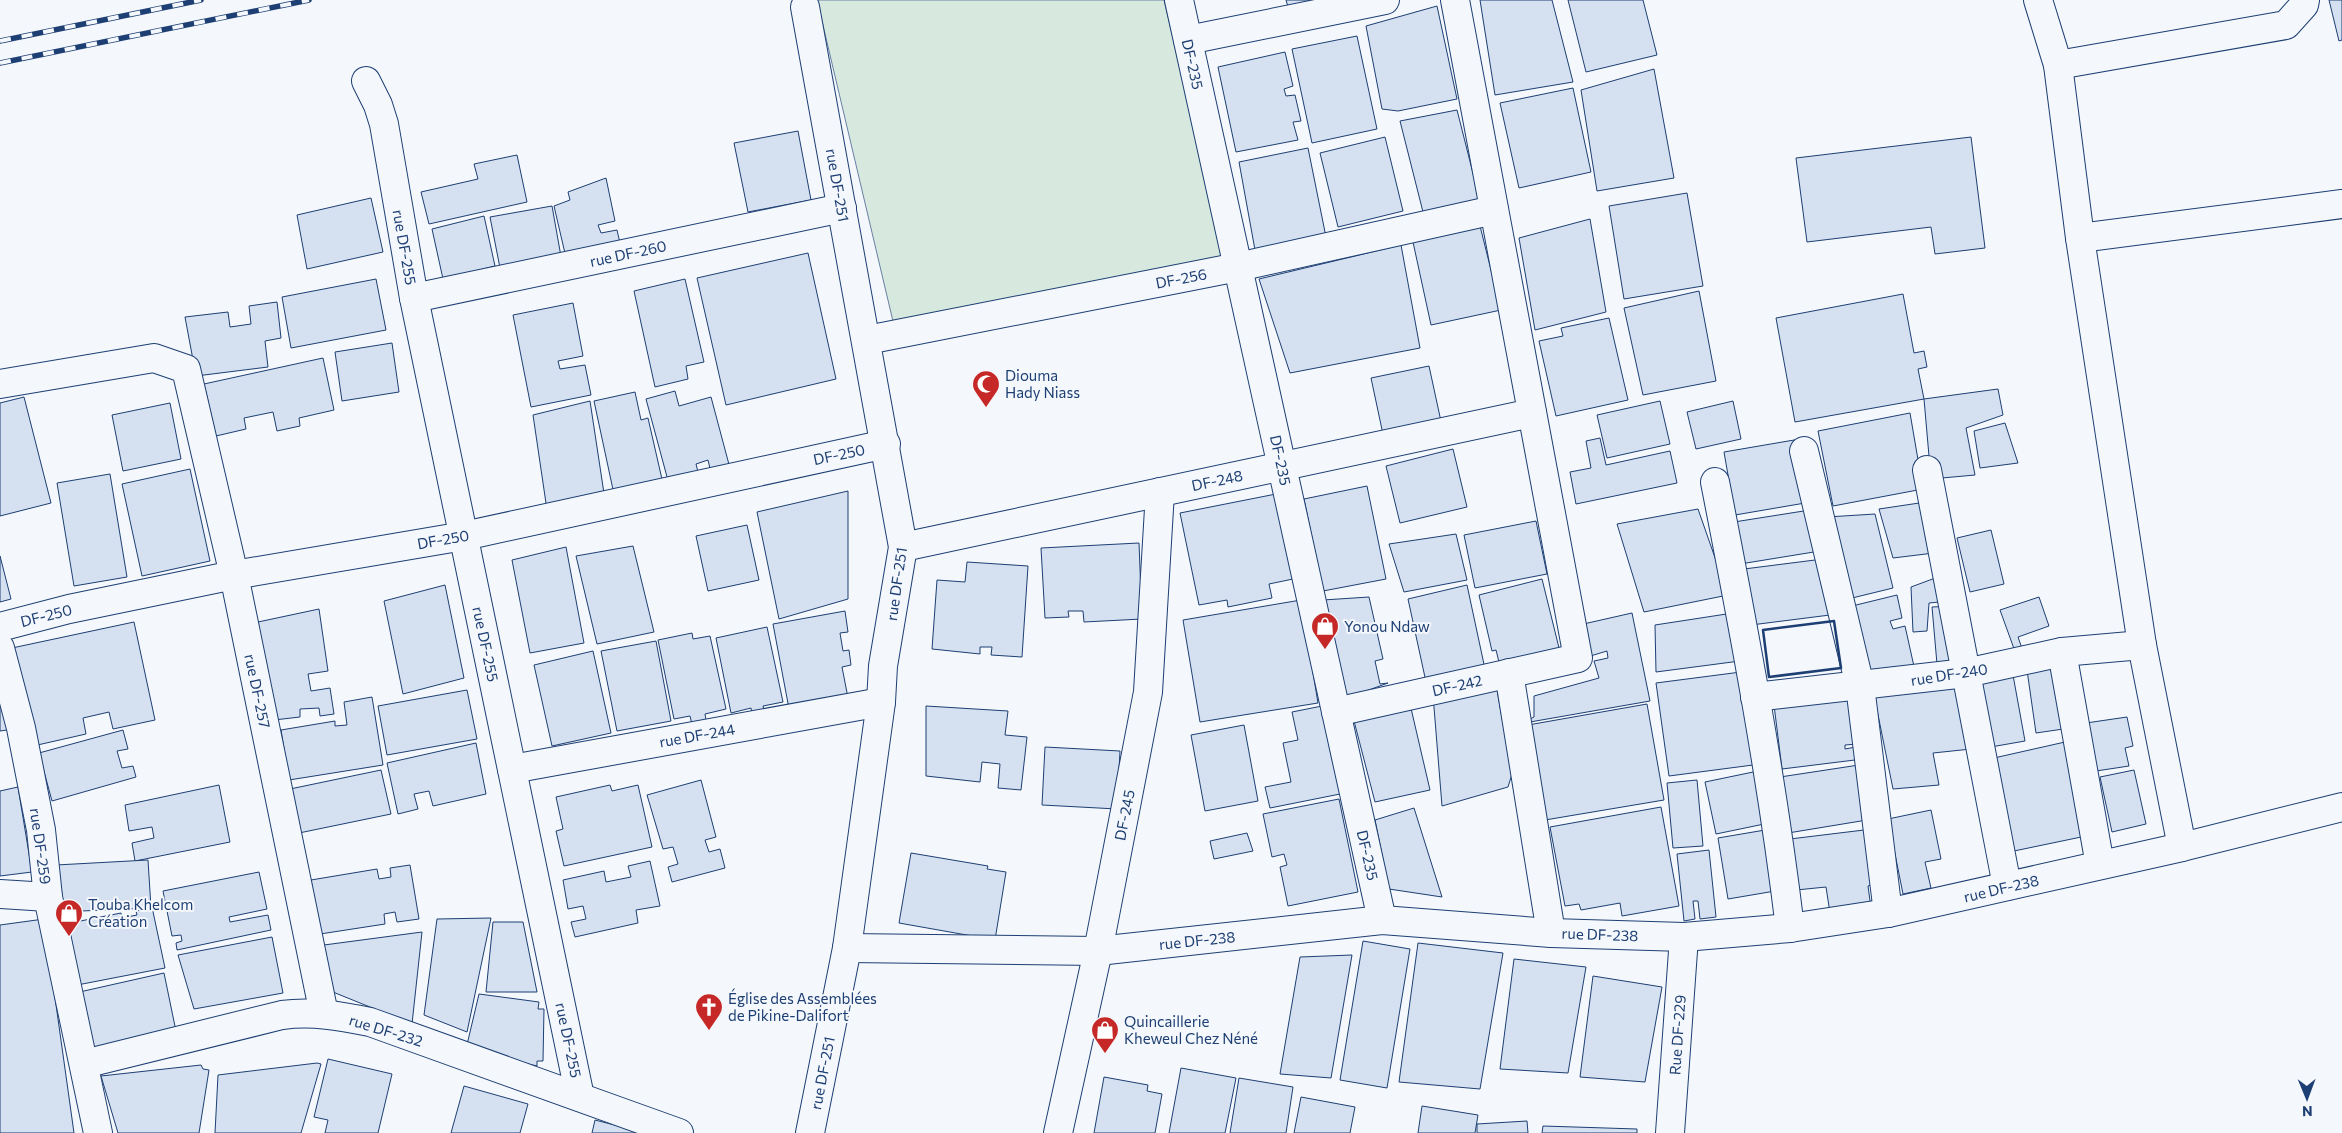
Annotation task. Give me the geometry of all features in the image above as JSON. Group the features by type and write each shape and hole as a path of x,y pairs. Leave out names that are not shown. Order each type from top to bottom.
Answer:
{"street":[{"name":"DF-235","path":"1179,0 1382,920"},
{"path":"1188,40 1385,0"},
{"path":"1455,0 1532,413"},
{"path":"2038,0 2058,65 2080,238 2142,645 2182,847"},
{"path":"2058,65 2286,25 2304,5 2305,0"},
{"name":"rue DF-251","path":"805,7 886,444 903,547 884,666 881,702 847,948 810,1133"},
{"name":"rue DF-255","path":"366,81 378,105 384,124 414,298 580,1098"},
{"path":"2080,238 2342,204"},
{"name":"rue DF-260","path":"414,298 842,208"},
{"name":"DF-256","path":"867,340 1238,267 1494,210"},
{"name":"rue DF-257","path":"0,384 154,358 186,370 234,575 324,1014"},
{"name":"DF-248","path":"903,547 1532,413"},
{"name":"DF-242","path":"1336,712 1578,658 1532,413"},
{"name":"DF-250","path":"0,627 69,609 234,575 464,536 886,444"},
{"path":"1804,451 1860,686 1888,913"},
{"path":"1927,470 2007,886"},
{"path":"1715,482 1738,593 1776,818 1790,928"},
{"name":"DF-245","path":"1058,1133 1098,951 1148,692 1160,492"},
{"name":"rue DF-240","path":"1755,697 1966,673 2062,652 2142,645"},
{"name":"rue DF-259","path":"0,648 21,728 39,821 48,897 98,1133"},
{"path":"2062,652 2100,866"},
{"path":"1509,673 1551,933"},
{"name":"rue DF-244","path":"512,768 881,702"},
{"name":"rue DF-238","path":"847,948 1098,951 1382,920 1551,933 1684,937 1790,928 1888,913 2182,847 2342,807"},
{"path":"0,894 48,897"},
{"name":"Rue DF-229","path":"1670,1133 1684,937"},
{"name":"rue DF-232","path":"84,1064 282,1015 302,1013 324,1014 370,1022 679,1133"}],"shaded area":[{"path":"817,0 1164,0 1224,257 896,334"}],"building":[{"path":"1286,0 1339,0 1289,10"},
{"path":"1480,0 1552,0 1573,82 1495,95"},
{"path":"1568,0 1643,0 1657,55 1586,72"},
{"path":"2329,0 2342,0 2342,40 2339,41"},
{"path":"1437,6 1457,99 1398,111 1382,109 1366,26"},
{"path":"1357,36 1377,129 1312,143 1292,49"},
{"path":"1285,52 1293,86 1284,89 1286,96 1295,95 1301,121 1293,122 1298,140 1236,152 1218,67"},
{"path":"1654,69 1674,178 1597,191 1581,90"},
{"path":"1573,88 1591,172 1519,188 1500,103"},
{"path":"1457,110 1480,201 1423,212 1400,121"},
{"path":"798,131 811,200 748,212 734,143"},
{"path":"1385,137 1403,211 1338,227 1320,153"},
{"path":"1971,137 1985,248 1935,254 1931,227 1807,242 1796,158"},
{"path":"1308,148 1326,237 1255,250 1239,162"},
{"path":"517,155 527,202 429,224 421,192 478,179 474,164"},
{"path":"606,178 615,221 598,225 601,233 617,230 622,252 567,262 554,206 570,200 568,192"},
{"path":"1687,193 1703,286 1624,299 1609,206"},
{"path":"371,198 383,252 307,269 297,215"},
{"path":"552,206 562,262 501,273 490,217"},
{"path":"484,216 495,266 443,279 432,229"},
{"path":"1590,219 1606,312 1535,330 1519,238"},
{"path":"1480,226 1501,310 1431,325 1413,242"},
{"path":"1401,245 1420,348 1290,373 1259,279"},
{"path":"808,253 836,379 726,405 697,278"},
{"path":"376,279 386,330 291,348 282,297"},
{"path":"685,279 704,362 686,366 688,379 655,387 634,291"},
{"path":"1699,291 1716,381 1643,395 1624,308"},
{"path":"1903,294 1914,353 1924,351 1927,367 1918,369 1924,399 1795,422 1776,318"},
{"path":"277,302 281,338 265,341 268,367 196,376 185,317 228,312 230,327 251,324 249,306"},
{"path":"573,303 583,356 558,361 560,369 585,365 591,395 531,407 513,315"},
{"path":"1609,318 1628,400 1556,416 1539,341 1563,336 1561,328"},
{"path":"392,343 399,392 342,401 335,352"},
{"path":"323,358 334,410 299,418 300,426 277,431 273,412 244,418 246,429 216,436 204,384"},
{"path":"1429,366 1442,426 1384,439 1371,378"},
{"path":"1998,389 2003,415 1966,428 1975,475 1931,479 1924,399"},
{"path":"675,391 679,406 711,397 731,472 712,477 708,460 696,464 700,480 670,488 646,399"},
{"path":"635,392 641,420 648,418 664,488 615,499 594,401"},
{"path":"24,397 51,503 0,516 0,403"},
{"path":"590,401 605,500 547,510 533,415"},
{"path":"1660,401 1670,444 1607,458 1597,415"},
{"path":"1733,401 1741,439 1696,449 1687,412"},
{"path":"170,403 181,459 123,471 112,415"},
{"path":"1910,413 1923,489 1833,506 1818,431"},
{"path":"2005,423 2018,463 1980,468 1974,431"},
{"path":"1600,438 1606,465 1670,451 1677,483 1576,504 1570,472 1591,468 1586,441"},
{"path":"1800,439 1811,502 1735,515 1724,452"},
{"path":"1453,449 1467,507 1400,523 1386,466"},
{"path":"190,469 210,561 142,576 122,484"},
{"path":"110,474 127,577 74,586 57,483"},
{"path":"1367,486 1386,579 1323,591 1304,499"},
{"path":"848,491 848,599 779,619 757,512"},
{"path":"1276,494 1293,579 1269,584 1272,598 1228,607 1227,600 1199,605 1180,513"},
{"path":"1926,502 1934,553 1893,558 1879,509"},
{"path":"1698,509 1728,595 1644,612 1617,524"},
{"path":"1810,510 1820,551 1740,564 1734,522"},
{"path":"1875,514 1893,588 1848,599 1827,517"},
{"path":"1536,521 1547,574 1475,588 1464,535"},
{"path":"747,525 759,580 708,591 696,536"},
{"path":"1991,530 2004,584 1970,592 1957,538"},
{"path":"1456,534 1467,580 1404,592 1389,544"},
{"path":"1139,543 1142,619 1084,622 1083,611 1068,611 1069,617 1045,618 1041,548"},
{"path":"633,546 654,632 597,644 576,556"},
{"path":"566,547 584,643 530,653 512,560"},
{"path":"0,556 11,599 0,602"},
{"path":"1823,559 1830,615 1751,625 1744,569"},
{"path":"967,562 1028,566 1022,657 991,655 992,647 980,647 980,654 932,649 937,580 965,582"},
{"path":"1946,574 1950,601 1929,603 1927,631 1913,632 1911,587"},
{"path":"1542,579 1561,656 1501,670 1496,650 1492,651 1479,595"},
{"path":"445,585 464,678 403,694 384,601"},
{"path":"1467,585 1485,669 1426,682 1408,599"},
{"path":"1897,595 1902,618 1890,621 1893,629 1905,626 1915,671 1866,677 1848,607"},
{"path":"1369,597 1383,659 1375,661 1380,684 1388,683 1344,699 1323,600"},
{"path":"2039,597 2049,626 2018,637 2024,654 2017,657 2000,610"},
{"path":"1301,600 1318,703 1200,722 1183,620"},
{"path":"1954,606 1958,662 1937,664 1932,607"},
{"path":"319,609 328,671 308,674 311,691 330,688 334,714 320,716 319,708 300,709 300,717 274,720 258,622"},
{"path":"845,611 848,632 840,633 843,651 849,650 851,665 842,667 849,703 790,714 773,624"},
{"path":"1632,613 1650,701 1530,722 1530,719 1534,717 1534,696 1599,678 1594,661 1608,658 1607,651 1587,657 1579,625"},
{"path":"1733,613 1740,661 1656,672 1655,625"},
{"path":"134,622 155,720 113,729 109,712 83,718 86,734 33,746 12,648"},
{"path":"767,627 783,702 763,706 766,718 753,721 751,708 731,713 716,638"},
{"path":"692,633 693,639 710,636 726,709 705,714 707,726 693,729 690,716 674,719 658,640"},
{"path":"656,641 671,721 617,731 601,651"},
{"path":"593,651 611,733 552,746 534,665"},
{"path":"2061,665 2070,728 2036,733 2027,670"},
{"path":"1741,672 1753,765 1669,776 1656,683"},
{"path":"2013,675 2025,741 1985,748 1974,682"},
{"path":"1496,684 1512,774 1508,787 1442,806 1433,695"},
{"path":"1960,688 1971,749 1933,753 1939,785 1893,789 1874,695"},
{"path":"0,690 7,730 0,731"},
{"path":"467,690 477,739 387,755 378,706"},
{"path":"1852,695 1858,744 1845,745 1845,749 1861,746 1863,759 1782,769 1774,705"},
{"path":"372,697 383,765 289,780 281,730 335,721 335,726 347,725 344,702"},
{"path":"1410,704 1430,790 1375,802 1353,717"},
{"path":"1647,704 1664,800 1545,820 1528,725"},
{"path":"926,706 1008,711 1005,735 1027,737 1021,790 998,788 1000,764 982,762 980,782 926,776"},
{"path":"1322,706 1340,794 1270,808 1265,787 1291,782 1283,743 1298,740 1292,712"},
{"path":"2127,717 2133,746 2125,748 2129,766 2096,771 2086,723"},
{"path":"1244,725 1258,801 1205,811 1191,735"},
{"path":"123,730 128,749 117,751 122,768 133,766 136,777 52,801 39,753"},
{"path":"2065,742 2086,836 2014,851 1994,758"},
{"path":"476,743 486,794 433,806 429,791 414,794 418,809 398,814 387,763"},
{"path":"1045,747 1120,751 1117,809 1042,805"},
{"path":"1859,765 1867,820 1788,833 1780,777"},
{"path":"381,770 391,814 299,833 290,789"},
{"path":"2134,770 2146,824 2112,832 2100,777"},
{"path":"1758,771 1769,823 1716,834 1705,782"},
{"path":"701,780 716,837 705,840 709,852 720,849 725,868 672,882 668,867 678,864 673,847 663,849 647,795"},
{"path":"1697,780 1703,846 1673,848 1667,783"},
{"path":"219,785 230,842 135,861 132,843 154,838 152,827 129,831 125,805"},
{"path":"610,785 612,791 638,785 652,847 564,866 556,831 563,829 556,797"},
{"path":"18,787 32,872 0,876 0,791"},
{"path":"1339,799 1358,892 1288,906 1280,867 1287,865 1284,854 1272,857 1263,814"},
{"path":"1661,807 1679,906 1622,916 1620,903 1581,910 1579,904 1565,906 1550,827"},
{"path":"1414,808 1442,897 1389,889 1375,820"},
{"path":"1931,810 1941,859 1925,862 1931,888 1903,894 1888,819"},
{"path":"1771,829 1781,890 1728,899 1718,838"},
{"path":"1864,830 1871,885 1868,886 1871,908 1830,913 1826,887 1796,890 1790,839"},
{"path":"1247,833 1253,851 1214,859 1210,841"},
{"path":"1709,850 1716,917 1700,919 1698,901 1693,901 1695,919 1684,921 1677,854"},
{"path":"911,853 988,866 987,869 1006,872 995,940 899,923"},
{"path":"148,860 151,908 58,912 56,865"},
{"path":"650,861 660,906 636,910 638,923 575,937 571,922 586,919 583,906 568,909 563,880 604,871 606,882 631,877 628,866"},
{"path":"410,865 419,919 397,922 395,912 384,914 385,924 320,934 311,880 377,869 379,879 391,877 390,868"},
{"path":"259,872 267,909 229,917 230,922 268,915 271,930 177,950 176,943 182,941 181,935 172,936 163,891"},
{"path":"152,907 165,968 72,986 60,925 121,913 122,918 137,915 136,911"},
{"path":"491,918 467,1032 424,1015 437,919"},
{"path":"44,919 74,1133 0,1133 0,925"},
{"path":"493,922 523,922 537,992 486,992"},
{"path":"422,932 412,1024 323,988 324,945"},
{"path":"272,937 283,993 194,1009 178,955"},
{"path":"1363,941 1410,949 1387,1088 1340,1080"},
{"path":"1418,943 1503,953 1480,1089 1399,1082"},
{"path":"1352,955 1331,1078 1280,1074 1300,957"},
{"path":"1514,959 1586,967 1568,1073 1500,1069"},
{"path":"164,973 177,1036 89,1055 75,993"},
{"path":"1593,976 1662,987 1645,1082 1580,1077"},
{"path":"479,994 539,1002 538,1009 544,1009 543,1061 537,1061 537,1066 466,1049"},
{"path":"328,1059 392,1074 378,1133 325,1133 328,1120 314,1117"},
{"path":"321,1064 301,1133 215,1133 218,1075"},
{"path":"201,1065 203,1069 209,1070 199,1133 118,1133 101,1076"},
{"path":"1181,1068 1236,1078 1225,1133 1169,1133"},
{"path":"1104,1077 1148,1085 1147,1091 1162,1094 1155,1133 1094,1133"},
{"path":"1239,1078 1293,1087 1286,1133 1230,1133"},
{"path":"464,1086 528,1104 520,1133 451,1133"},
{"path":"1301,1097 1355,1107 1350,1133 1294,1133"},
{"path":"1422,1106 1478,1115 1475,1133 1418,1133"},
{"path":"595,1120 646,1133 592,1133"},
{"path":"1527,1121 1528,1133 1477,1133 1477,1124"},
{"path":"1543,1126 1637,1129 1637,1133 1542,1133"}],"railway":[{"path":"0,41 201,0"},
{"path":"0,63 309,0"}],"wall":[{"path":"1834,621 1841,668 1769,677 1763,630 1834,621"}],"place":[{"name":"Diouma Hady Niass","path":"986,408"},
{"name":"Yonou Ndaw","path":"1325,650"},
{"name":"Touba Khelcom Création","path":"69,937"},
{"name":"Église des Assemblées de Pikine-Dalifort","path":"709,1031"},
{"name":"Quincaillerie Kheweul Chez Néné","path":"1105,1054"}]}
